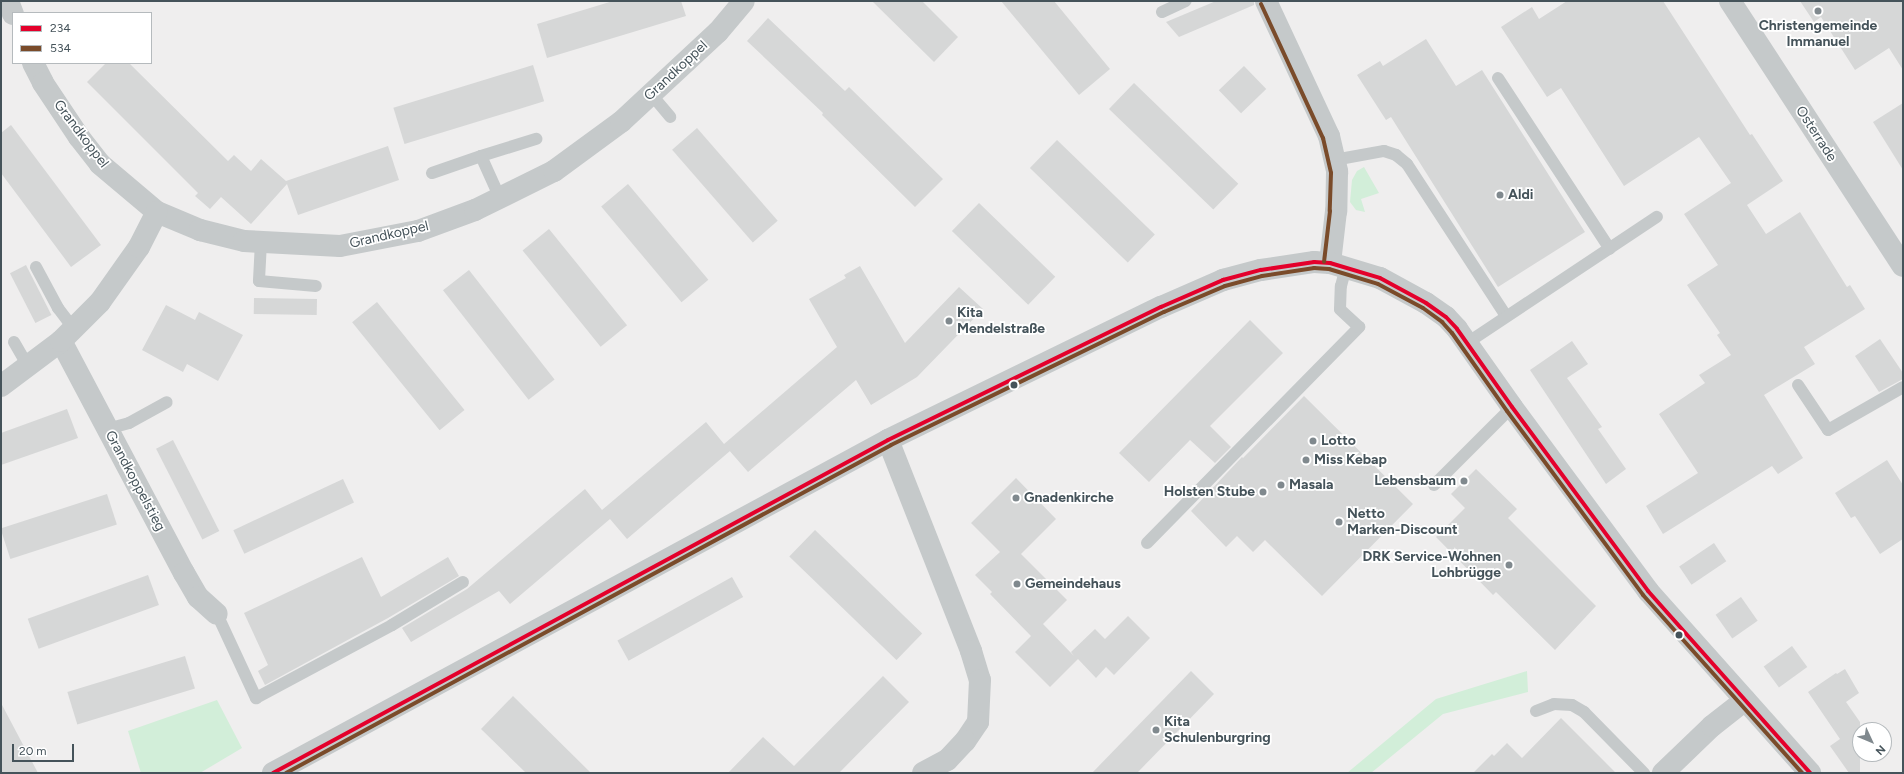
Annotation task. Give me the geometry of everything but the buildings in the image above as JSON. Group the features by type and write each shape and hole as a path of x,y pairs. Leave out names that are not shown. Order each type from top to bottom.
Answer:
{"street":[{"path":"8,1 12,12"},
{"name":"Grandkoppel","path":"34,64 43,83 79,137 100,164 157,212 200,230 244,241 340,246 418,231 475,210 554,171 621,122 718,32 744,1"},
{"path":"1266,1 1329,136 1337,172 1336,211 1338,265"},
{"name":"Osterrade","path":"1730,1 1903,266"},
{"path":"1,386 67,335 100,302 139,247 157,212"},
{"path":"273,773 888,440 1161,307 1223,280 1261,270 1297,263 1338,265 1380,278 1426,302 1446,317 1467,342 1512,407 1648,591 1810,773"},
{"name":"Grandkoppelstieg","path":"67,335 107,428 198,597 217,614"},
{"path":"888,440 971,651 980,680 978,722 965,741 947,760 923,773"},
{"path":"1663,773 1712,726 1745,700"}],"lane":[{"path":"1162,12 1186,1"},
{"path":"1498,78 1610,249"},
{"path":"651,94 670,118"},
{"path":"432,173 536,139"},
{"path":"1334,160 1384,151 1396,155 1407,164 1506,316"},
{"path":"481,156 500,198"},
{"path":"1467,342 1658,217"},
{"path":"262,242 259,281 316,286"},
{"path":"1146,543 1359,327 1340,309 1341,286 1338,265"},
{"path":"36,267 58,308 67,335"},
{"path":"14,342 28,366"},
{"path":"1798,385 1828,430 1903,387"},
{"path":"107,428 130,423 167,402"},
{"path":"1434,485 1512,407"},
{"path":"217,614 256,698 392,625 463,582"},
{"path":"1536,711 1554,704 1572,705 1584,712 1644,773"}],"green space":[{"path":"1364,167 1379,193 1361,199 1365,212 1356,210 1350,202 1352,180 1357,171"},
{"path":"1527,671 1528,692 1443,714 1371,773 1347,773 1436,699"},
{"path":"217,700 242,748 200,773 141,773 128,731"}],"transit line":[{"name":"534","path":"1261,4 1323,138 1331,173 1330,211 1324,262"},
{"name":"234","path":"273,773 888,440 1161,307 1223,280 1261,270 1314,262 1330,263 1380,278 1426,303 1446,317 1457,329 1512,407 1648,591 1810,773"},
{"name":"534","path":"286,773 891,445 1164,312 1225,286 1262,276 1314,268 1329,269 1378,284 1423,308 1442,322 1452,333 1507,411 1643,595 1802,773"}],"place":[{"name":"Christengemeinde Immanuel","path":"1818,11"},
{"name":"Aldi","path":"1500,195"},
{"name":"Kita Mendelstraße","path":"949,321"},
{"name":"Lotto","path":"1313,441"},
{"name":"Miss Kebap","path":"1306,460"},
{"name":"Lebensbaum","path":"1464,481"},
{"name":"Masala","path":"1281,485"},
{"name":"Holsten Stube","path":"1263,492"},
{"name":"Gnadenkirche","path":"1016,498"},
{"name":"Netto Marken-Discount","path":"1339,522"},
{"name":"DRK Service-Wohnen Lohbrügge","path":"1509,565"},
{"name":"Gemeindehaus","path":"1017,584"},
{"name":"Kita Schulenburgring","path":"1156,730"}]}
